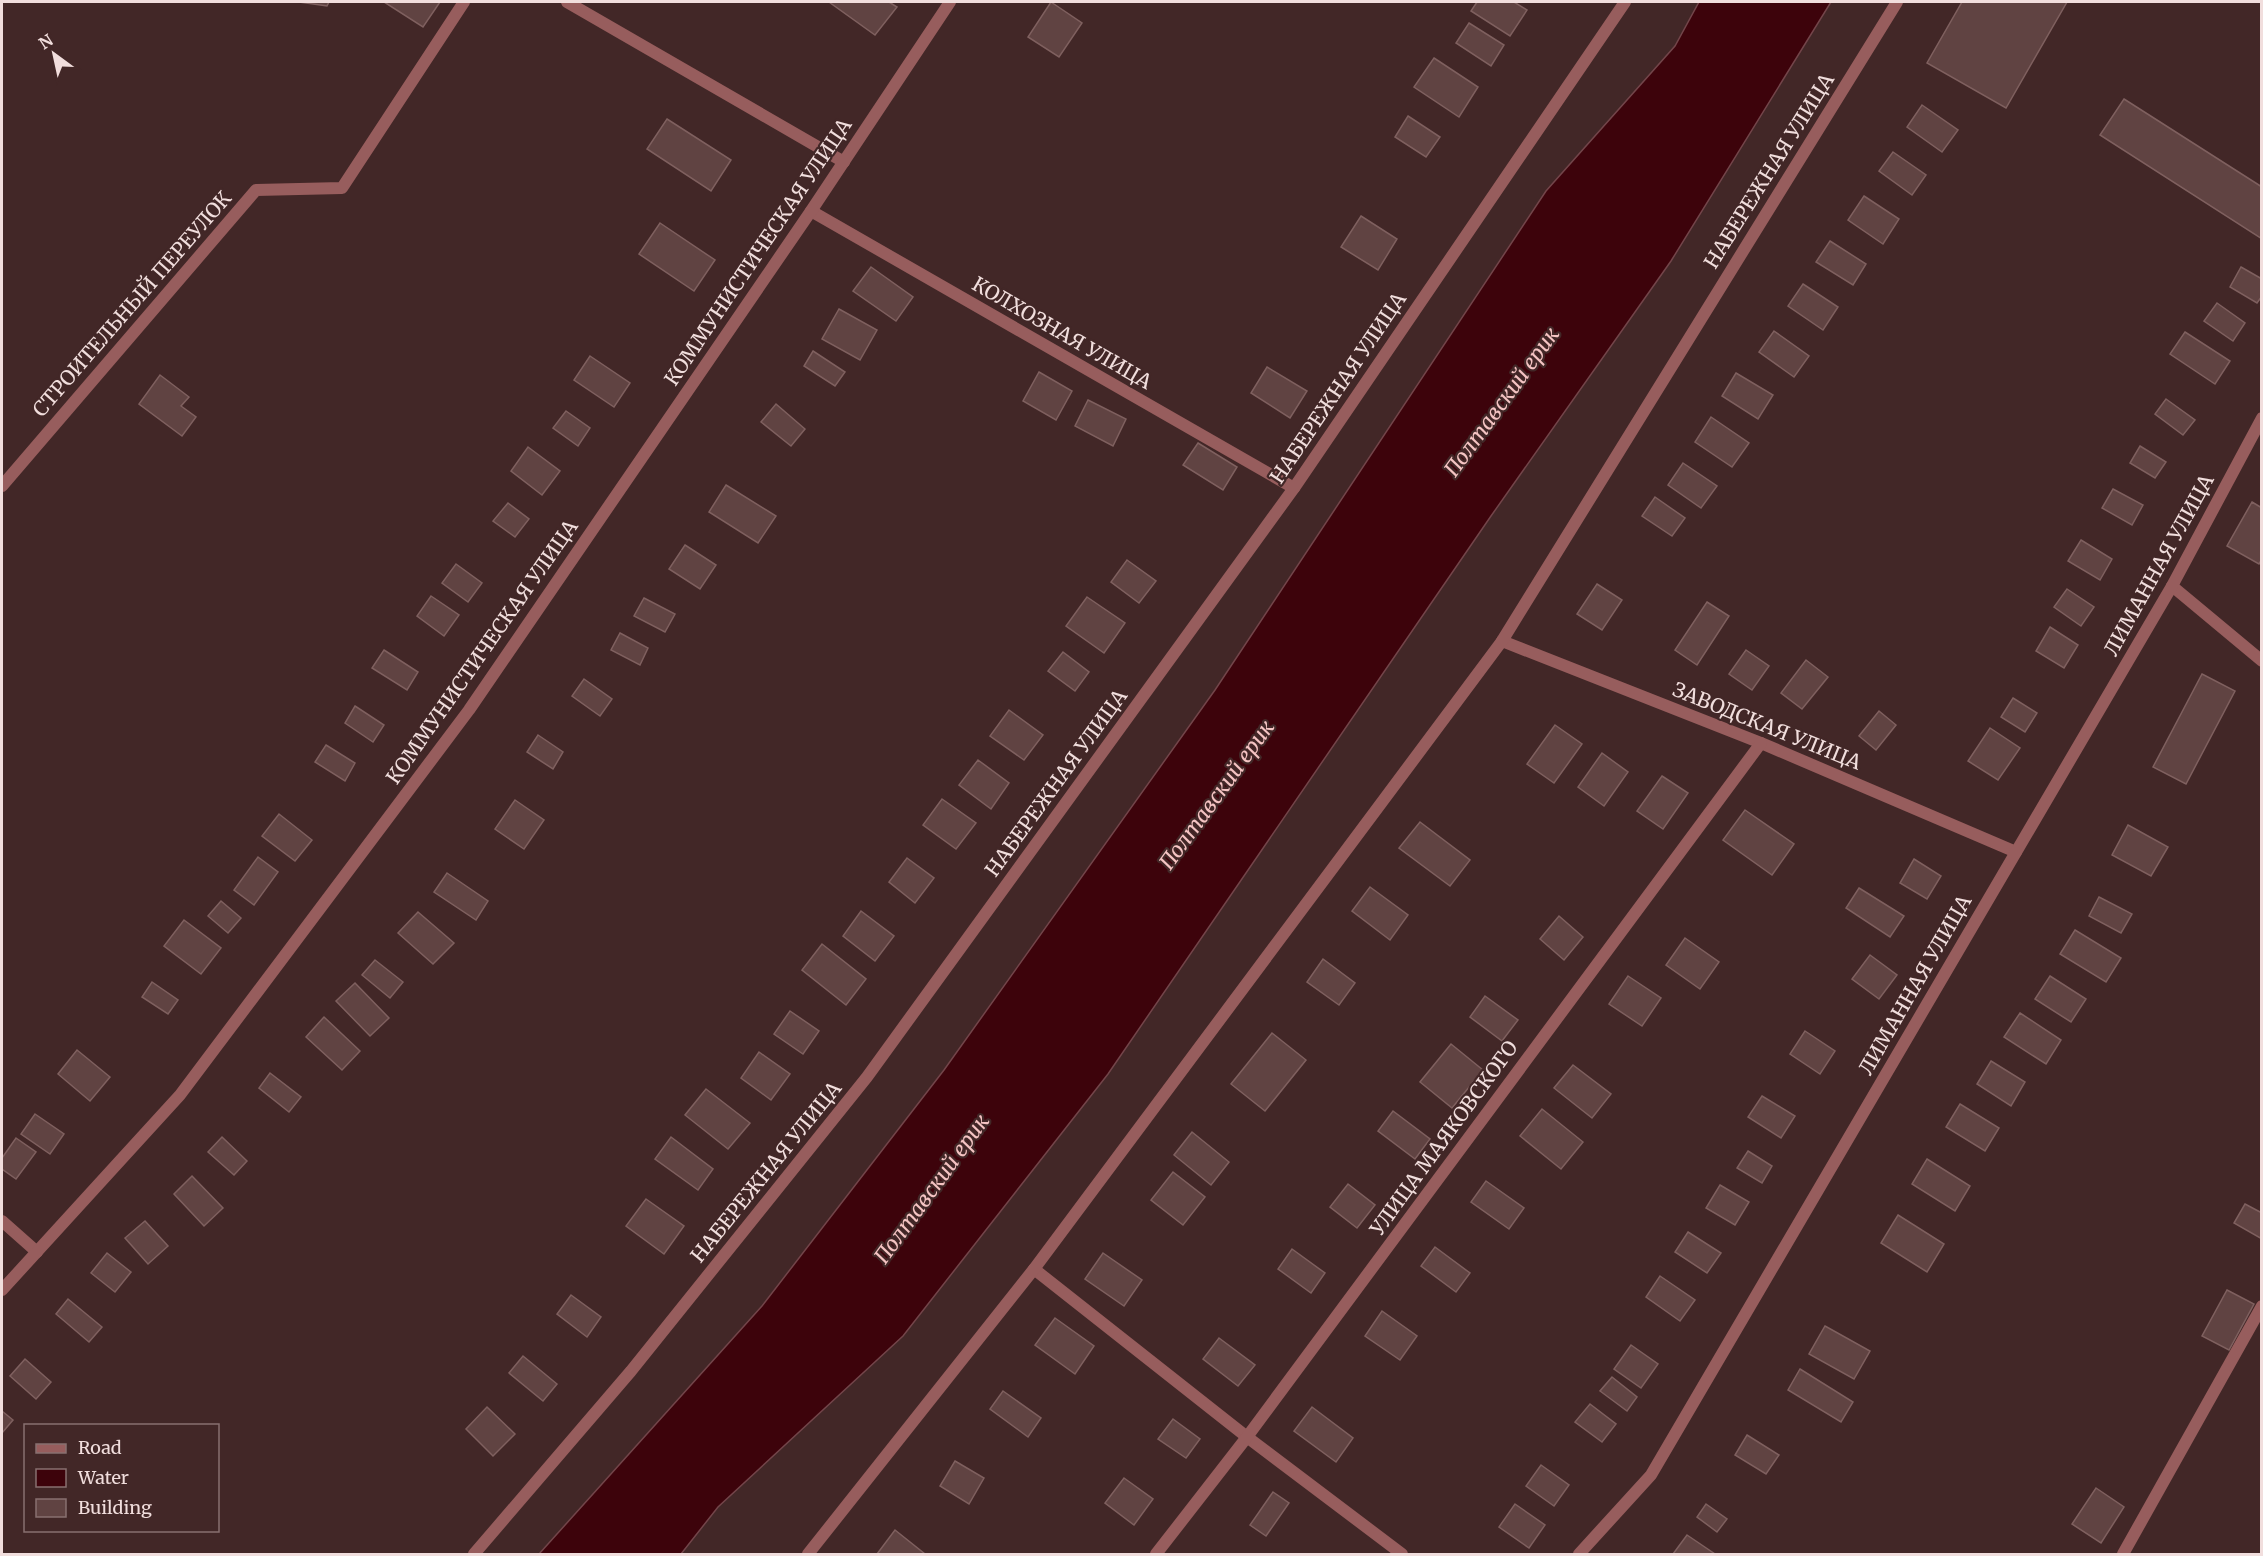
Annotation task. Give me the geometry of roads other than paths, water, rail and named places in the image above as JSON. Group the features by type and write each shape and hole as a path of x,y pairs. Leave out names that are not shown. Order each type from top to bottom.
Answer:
{"street":[{"name":"СТРОИТЕЛЬНЫЙ ПЕРЕУЛОК","path":"2,486 256,190 342,189 464,2"},
{"path":"567,2 844,162"},
{"name":"КОММУНИСТИЧЕСКАЯ УЛИЦА","path":"2,1290 180,1095 469,710 811,211 950,2"},
{"name":"НАБЕРЕЖНАЯ УЛИЦА","path":"474,1554 631,1371 867,1077 1294,488 1625,2"},
{"name":"НАБЕРЕЖНАЯ УЛИЦА","path":"808,1554 1034,1269 1502,641 1897,2"},
{"name":"КОЛХОЗНАЯ УЛИЦА","path":"811,211 1294,488"},
{"name":"ЛИМАННАЯ УЛИЦА","path":"1578,1554 1651,1475 2172,586 2262,418"},
{"path":"2172,586 2262,661"},
{"name":"ЗАВОДСКАЯ УЛИЦА","path":"1502,641 1761,743 2016,852"},
{"name":"УЛИЦА МАЯКОВСКОГО","path":"1155,1554 1247,1437 1761,743"},
{"path":"2,1221 37,1252"},
{"path":"1034,1269 1247,1437 1402,1554"},
{"path":"2123,1554 2262,1306"}],"water":[{"name":"Полтавский ерик","path":"1699,2 1831,2 1671,261 1491,516 1108,1074 903,1336 718,1507 681,1554 539,1554 762,1306 944,1070 1215,690 1546,191 1675,46"}]}
